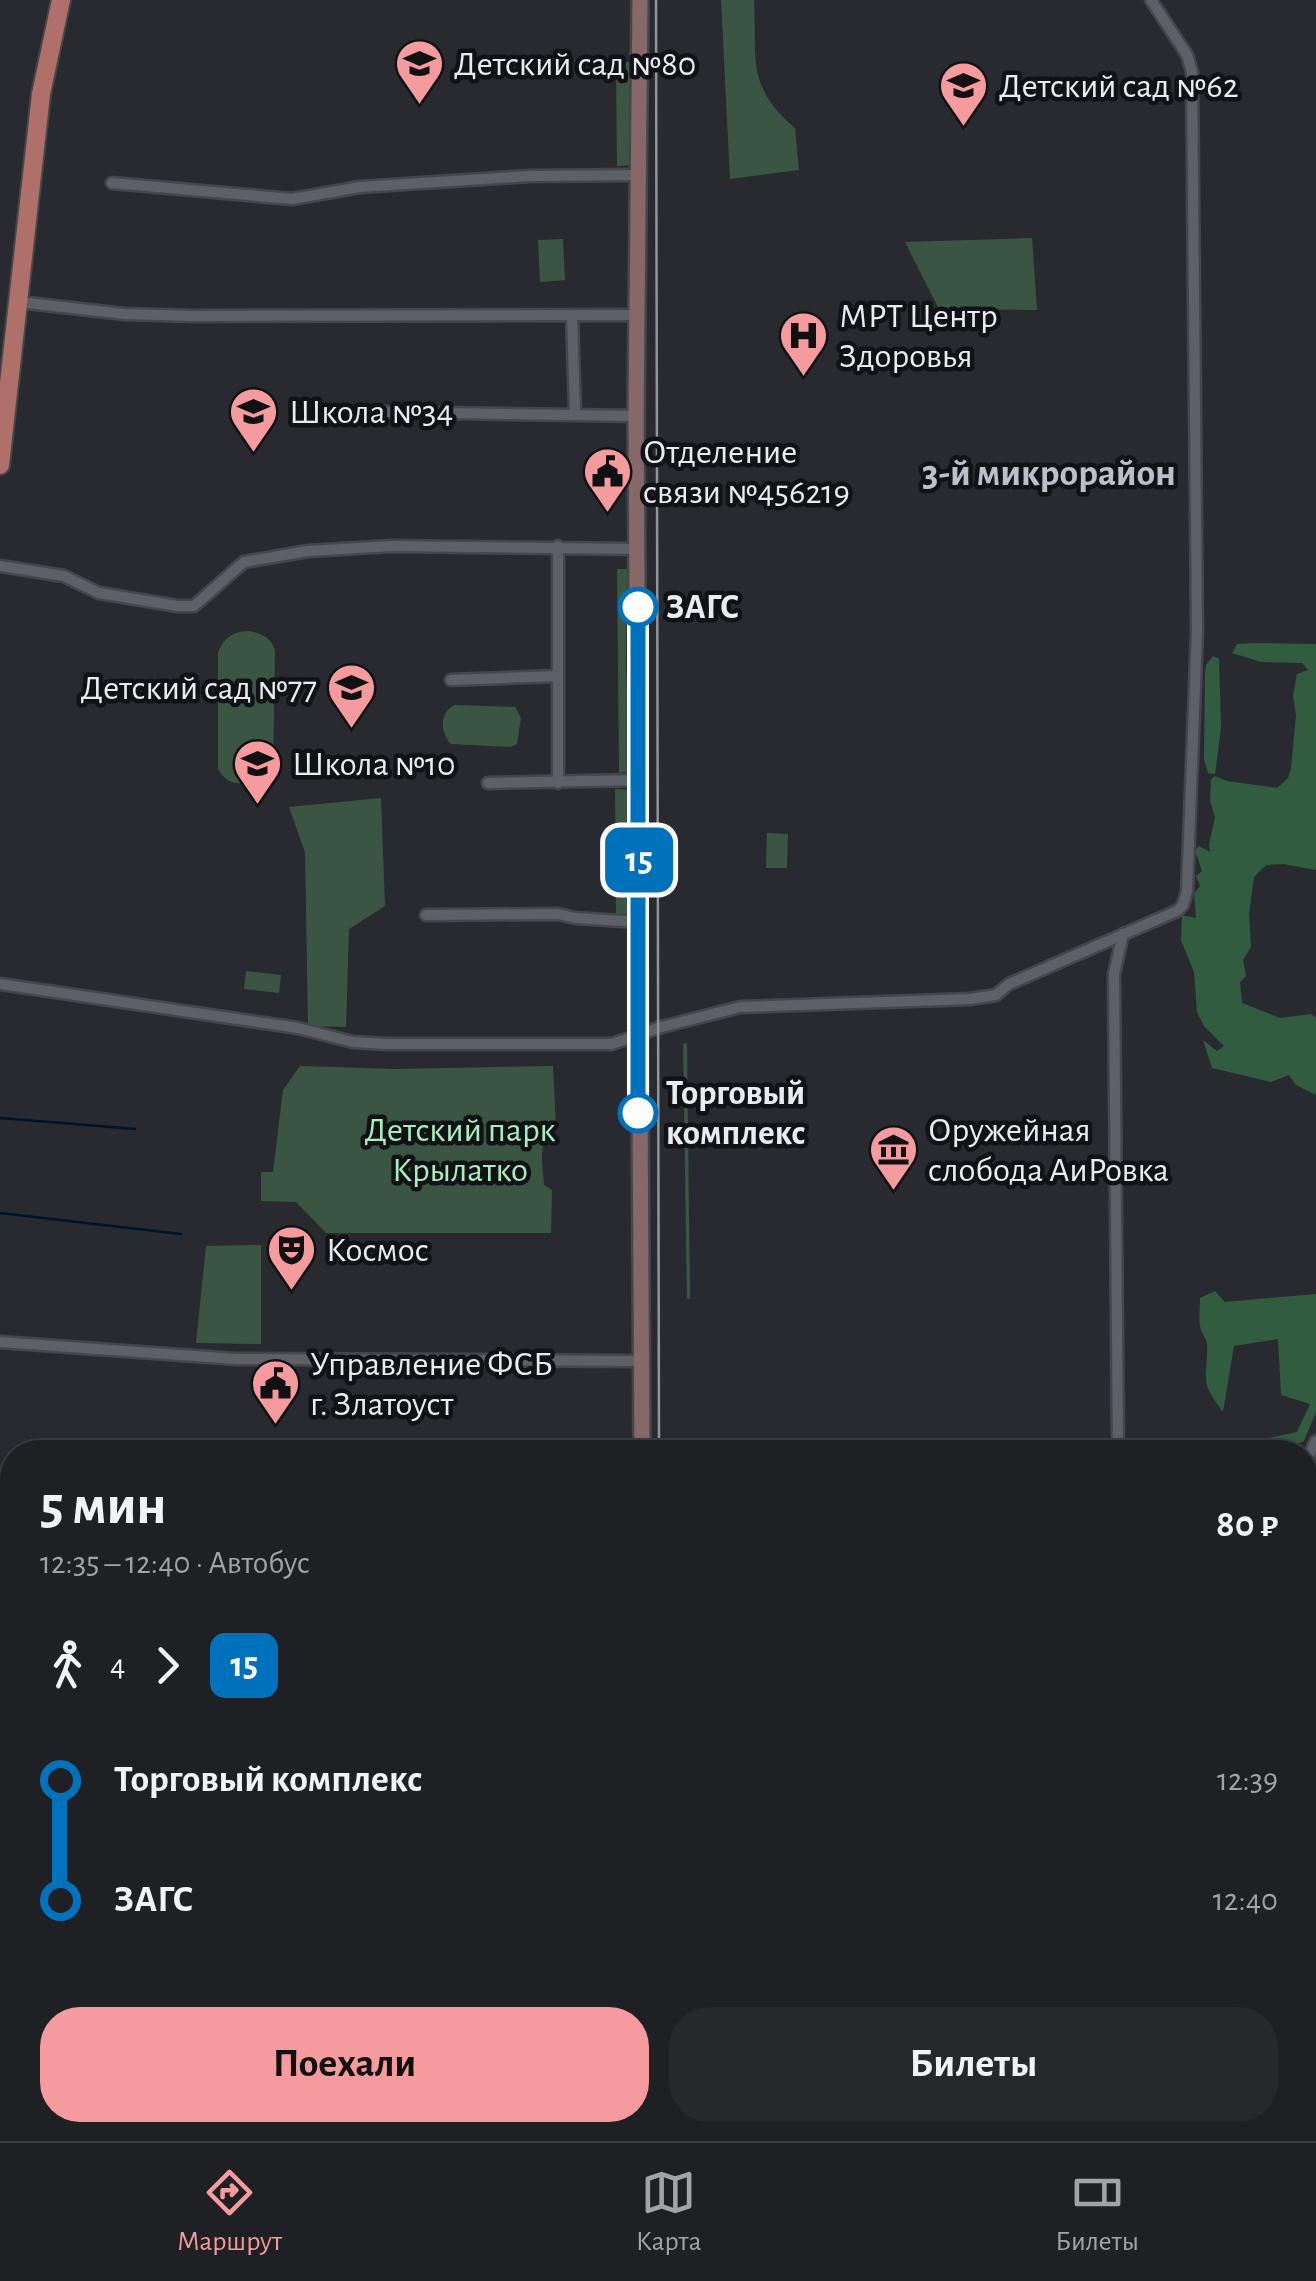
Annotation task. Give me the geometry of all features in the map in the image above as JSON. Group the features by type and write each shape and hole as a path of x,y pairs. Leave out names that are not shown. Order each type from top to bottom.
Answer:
{"main road":[{"path":"0,465 40,94 61,0"},
{"path":"640,0 636,416 642,1440"}],"street":[{"path":"0,984 298,1028 353,1042 612,1044 678,1030 740,1008 996,995 1009,984 1177,911 1187,891 1196,651 1192,72 1187,55 1152,0"},
{"path":"112,183 292,200 360,187 529,176 638,175"},
{"path":"20,302 124,314 194,316 637,315"},
{"path":"572,316 575,414"},
{"path":"383,412 636,416"},
{"path":"0,566 64,576 98,593 194,606 231,570 256,558 314,550 385,546 637,549"},
{"path":"558,546 558,783"},
{"path":"451,680 558,676"},
{"path":"488,783 640,780"},
{"path":"426,915 558,914 639,922"},
{"path":"1118,1440 1114,974 1124,934"},
{"path":"0,1342 236,1360 640,1361"}],"green space":[{"path":"721,0 754,0 757,71 768,99 795,128 799,170 730,179"},
{"path":"616,62 632,62 633,165 617,166"},
{"path":"1032,238 1037,310 939,309 905,242"},
{"path":"563,239 565,280 540,282 538,240"},
{"path":"617,569 627,569 631,771 619,773"},
{"path":"249,631 265,637 275,651 273,764 263,780 237,783 226,779 218,769 218,652 230,636"},
{"path":"1237,644 1316,644 1316,870 1266,865 1254,877 1249,914 1251,947 1243,960 1246,976 1240,982 1242,1003 1280,1018 1311,1014 1316,1018 1316,1095 1296,1085 1289,1075 1271,1082 1212,1068 1203,1040 1217,1051 1224,1046 1204,1026 1197,1012 1194,972 1181,940 1182,915 1196,918 1194,894 1200,886 1196,876 1202,871 1195,850 1199,846 1210,852 1215,817 1210,801 1211,779 1215,776 1277,788 1288,778 1291,768 1296,715 1293,696 1297,674 1308,670 1302,663 1261,662 1232,653"},
{"path":"1213,656 1219,659 1221,728 1215,774 1208,773 1204,759 1205,672"},
{"path":"455,705 515,707 521,718 517,744 451,744 443,723 446,712"},
{"path":"615,789 630,790 630,918 616,918"},
{"path":"381,798 385,906 349,929 346,1027 308,1026 305,852 289,807"},
{"path":"767,833 788,834 787,868 766,868"},
{"path":"246,971 281,975 279,993 244,989"},
{"path":"687,1043 690,1299 683,1044"},
{"name":"Детский парк Крылатко","path":"300,1066 553,1066 556,1129 546,1139 542,1153 544,1185 552,1190 551,1233 326,1233 296,1202 261,1201 261,1172 273,1172 283,1090"},
{"path":"261,1245 261,1344 196,1343 206,1246"},
{"path":"1215,1291 1225,1302 1316,1294 1316,1412 1304,1440 1260,1440 1297,1432 1310,1404 1281,1395 1278,1339 1234,1346 1223,1412 1206,1379 1207,1343 1201,1330 1200,1298"}],"waterway":[{"path":"0,1118 135,1129"},
{"path":"0,1213 181,1234"}],"tram line":[{"path":"656,0 659,1440"}],"bus line":[{"name":"15","path":"638,607 638,1113"}],"place":[{"name":"Детский сад №80","path":"419,106"},
{"name":"Детский сад №62","path":"964,128"},
{"name":"МРТ Центр Здоровья","path":"804,378"},
{"name":"Школа №34","path":"254,454"},
{"name":"Отделение связи №456219","path":"608,514"},
{"name":"ЗАГС","path":"638,607"},
{"name":"Детский сад №77","path":"352,730"},
{"name":"Школа №10","path":"257,806"},
{"name":"Торговый комплекс","path":"638,1113"},
{"name":"Оружейная слобода АиРовка","path":"893,1192"},
{"name":"Космос","path":"291,1292"},
{"name":"Управление ФСБ г. Златоуст","path":"275,1426"}],"district":[{"name":"3-й микрорайон","path":"1049,474"}]}
